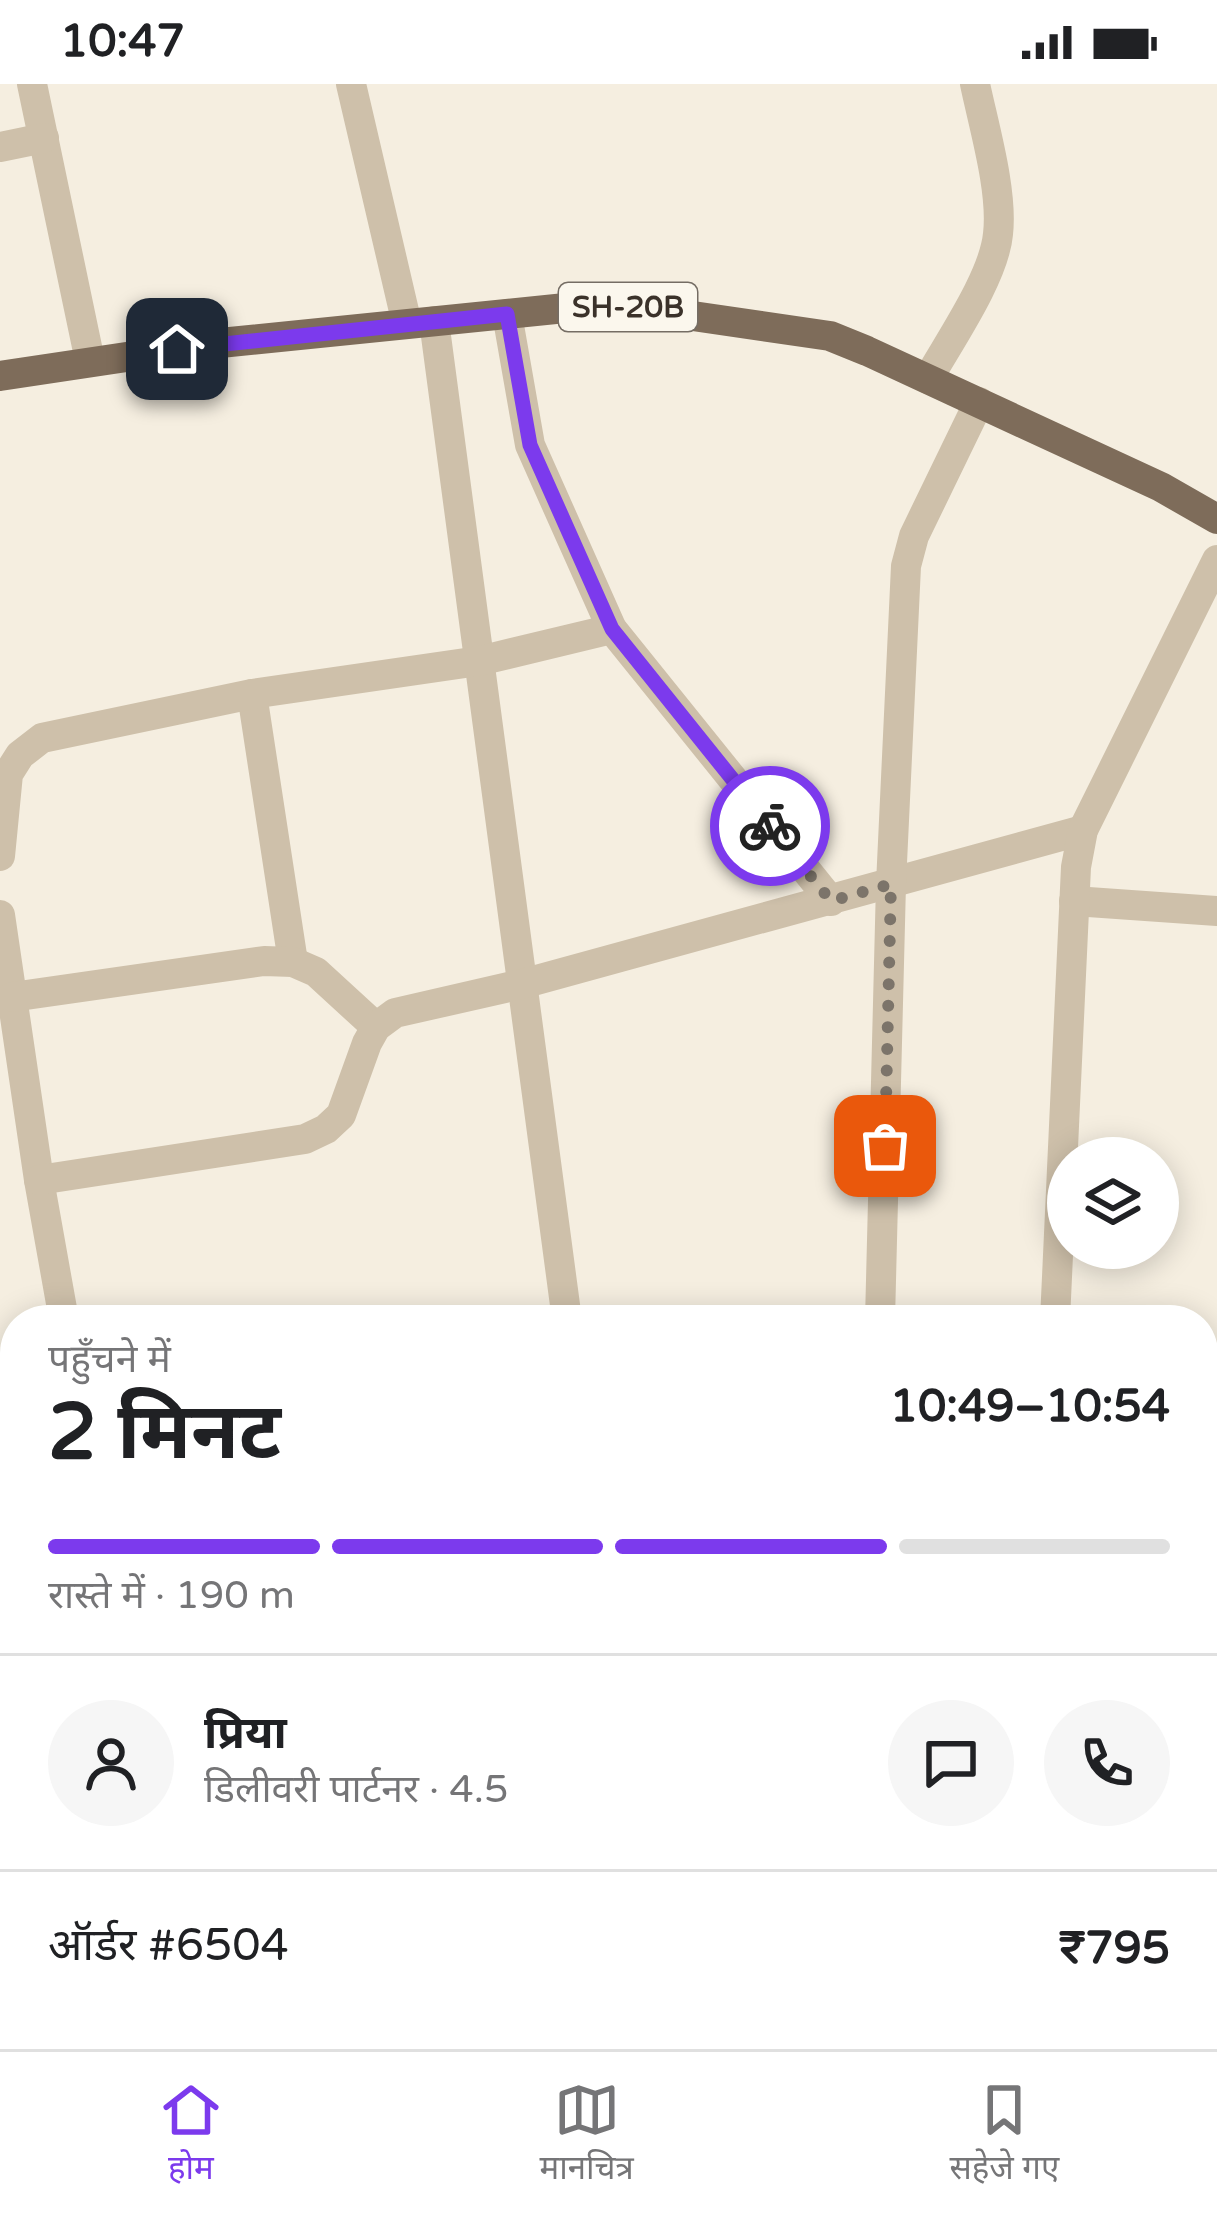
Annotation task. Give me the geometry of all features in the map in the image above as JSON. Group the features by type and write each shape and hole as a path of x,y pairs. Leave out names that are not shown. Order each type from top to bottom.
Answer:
{"main road":[{"name":"SH-20B","path":"0,376 220,343 585,306 632,307 830,336 1161,487 1217,519"}],"street":[{"path":"32,84 91,362"},
{"path":"351,84 420,323 479,661 565,1305"},
{"path":"928,379 988,271 998,235 997,196 975,84"},
{"path":"0,147 44,138"},
{"path":"507,314 530,445 612,629 831,901"},
{"path":"880,1305 891,884 907,566 914,536 979,402"},
{"path":"1055,1305 1076,867 1083,830 1217,560"},
{"path":"0,856 8,774 20,755 42,738 252,694 479,661 612,629"},
{"path":"252,694 293,962"},
{"path":"40,1180 305,1139 326,1130 341,1115 367,1043 376,1027 395,1013 522,984 1083,830"},
{"path":"1074,901 1217,911"},
{"path":"0,915 61,1305"},
{"path":"12,997 263,961 293,962 316,971 376,1027"}],"way so far":[{"path":"770,826 831,901 891,884 885,1146"}],"route":[{"path":"177,349 507,314 530,445 612,629 770,826"}]}
